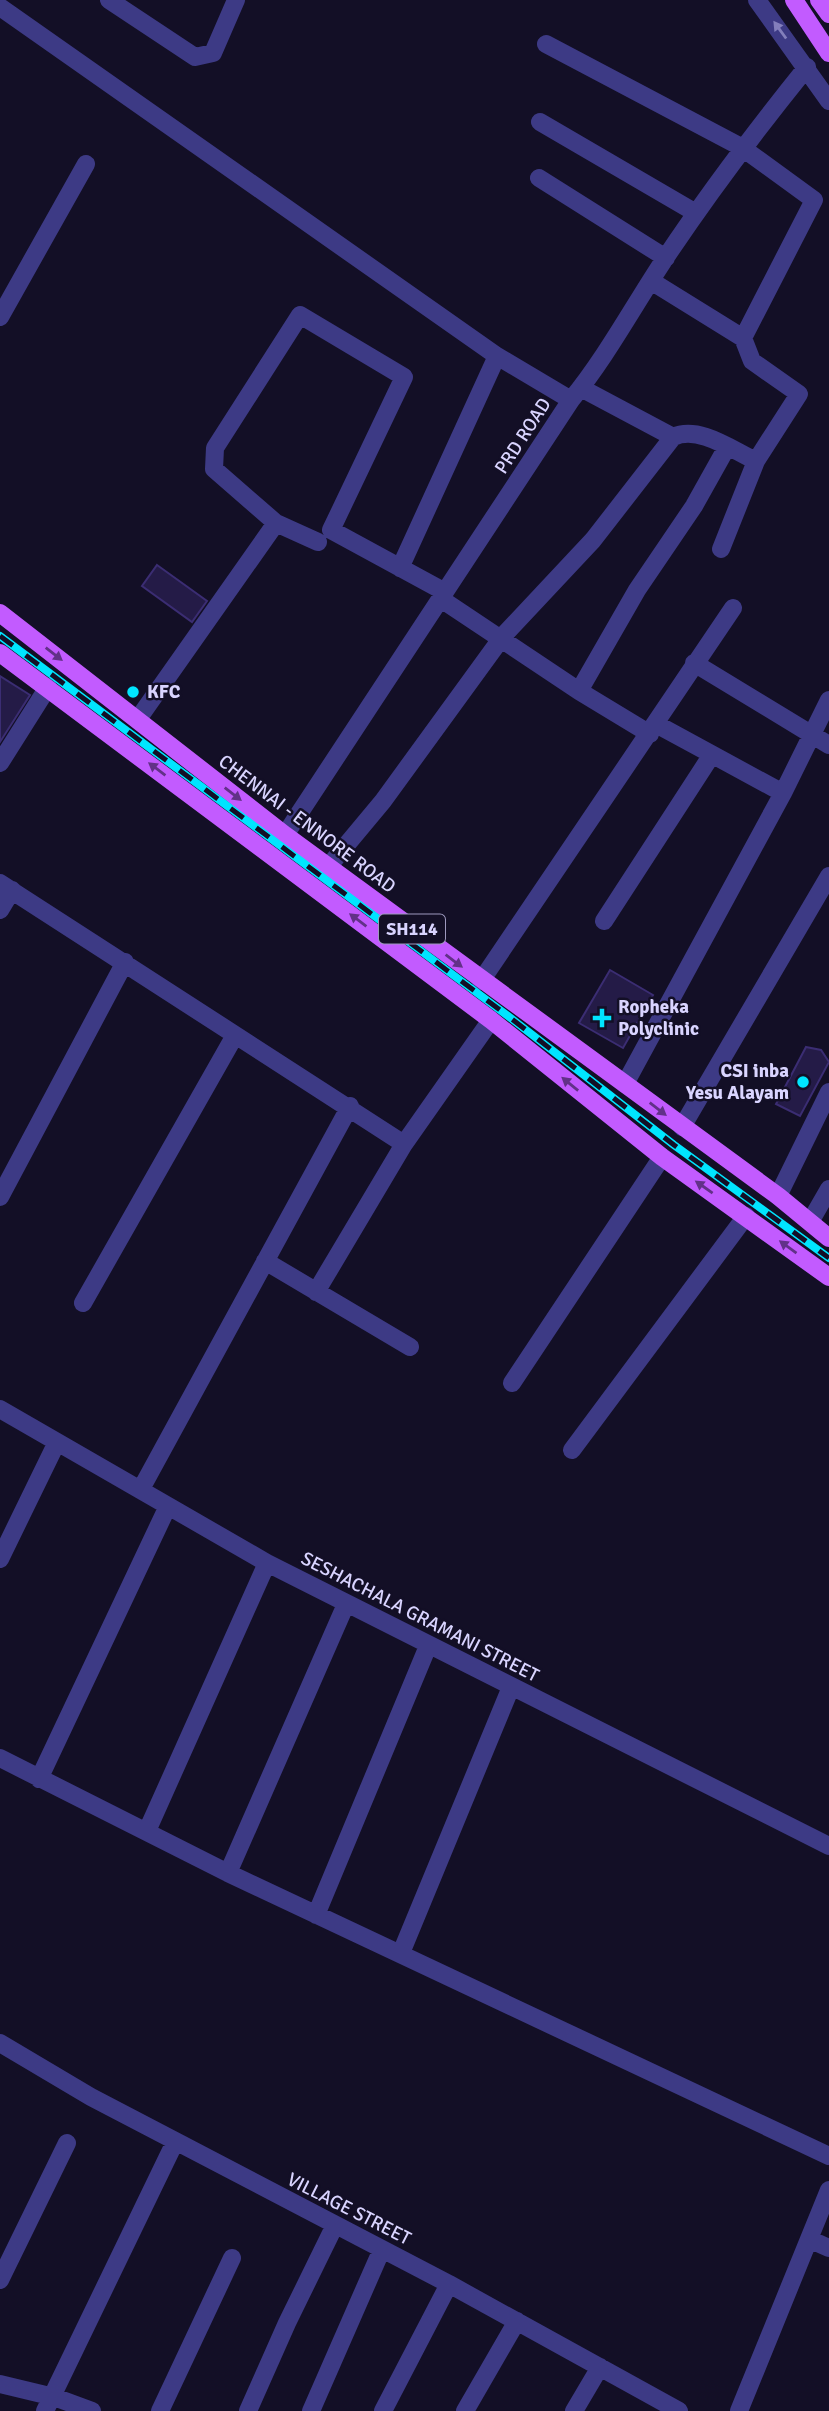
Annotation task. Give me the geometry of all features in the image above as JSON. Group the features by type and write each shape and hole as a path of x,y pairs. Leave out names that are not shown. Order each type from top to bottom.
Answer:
{"main road":[{"path":"794,0 829,53"},
{"path":"819,0 829,14"},
{"name":"CHENNAI - ENNORE ROAD","path":"0,612 285,835 778,1196 829,1238"},
{"name":"SH114","path":"0,653 491,1020 662,1157 829,1277"}],"street":[{"path":"109,0 195,57 213,53 235,0"},
{"path":"757,0 829,101"},
{"path":"0,7 496,356 673,437"},
{"path":"546,44 741,148 814,200 743,338"},
{"name":"PRD ROAD","path":"285,835 666,257 741,148 807,67"},
{"path":"540,122 696,213"},
{"path":"0,317 86,164"},
{"path":"539,178 666,257"},
{"path":"651,281 743,338 752,361 799,394 756,461 721,549"},
{"path":"318,542 276,523 215,469 212,461 215,448 300,315 404,376 331,530 400,568 579,691 783,793"},
{"path":"400,568 496,356"},
{"path":"328,867 383,801 500,639 593,540 673,437 685,431 696,433 756,461"},
{"path":"579,691 637,590 694,506 727,447"},
{"path":"138,719 276,523"},
{"path":"481,981 733,608"},
{"path":"694,663 829,745"},
{"path":"0,763 48,687"},
{"path":"625,1084 783,793 829,700"},
{"path":"604,921 711,756"},
{"path":"682,1127 829,876"},
{"path":"0,910 6,887 125,962 234,1037 350,1106 404,1143"},
{"path":"0,1197 125,962"},
{"path":"316,1292 404,1143 491,1020"},
{"path":"83,1303 234,1037"},
{"path":"778,1196 829,1092"},
{"path":"141,1489 350,1106"},
{"path":"512,1383 662,1157"},
{"path":"810,1222 829,1189"},
{"path":"572,1450 746,1216"},
{"path":"265,1261 410,1348"},
{"name":"SESHACHALA GRAMANI STREET","path":"0,1409 141,1489 167,1508 267,1563 829,1846"},
{"path":"0,1559 57,1442"},
{"path":"39,1779 167,1508"},
{"path":"148,1831 267,1563"},
{"path":"228,1873 346,1604"},
{"path":"316,1915 428,1646"},
{"path":"401,1954 511,1686"},
{"path":"0,1758 228,1873 829,2156"},
{"name":"VILLAGE STREET","path":"0,2043 175,2142 449,2284 679,2411"},
{"path":"50,2404 175,2142"},
{"path":"0,2280 66,2143"},
{"path":"739,2411 811,2240 829,2190"},
{"path":"248,2411 335,2225"},
{"path":"811,2240 829,2248"},
{"path":"311,2411 382,2249"},
{"path":"160,2411 232,2259"},
{"path":"383,2411 449,2284"},
{"path":"465,2411 517,2321"},
{"path":"574,2411 600,2367"},
{"path":"0,2384 50,2404 92,2411"}],"building":[{"path":"157,565 207,601 192,622 142,586"},
{"path":"0,676 30,695 0,742"},
{"path":"610,970 653,995 623,1048 579,1023"},
{"name":"CSI inba Yesu Alayam","path":"806,1047 821,1050 829,1062 800,1116 776,1104"}],"railway":[{"path":"0,636 508,1016 674,1145 829,1258"}],"place":[{"name":"KFC","path":"133,692"},
{"name":"Ropheka Polyclinic","path":"602,1018"},
{"name":"CSI inba Yesu Alayam","path":"803,1082"}]}
